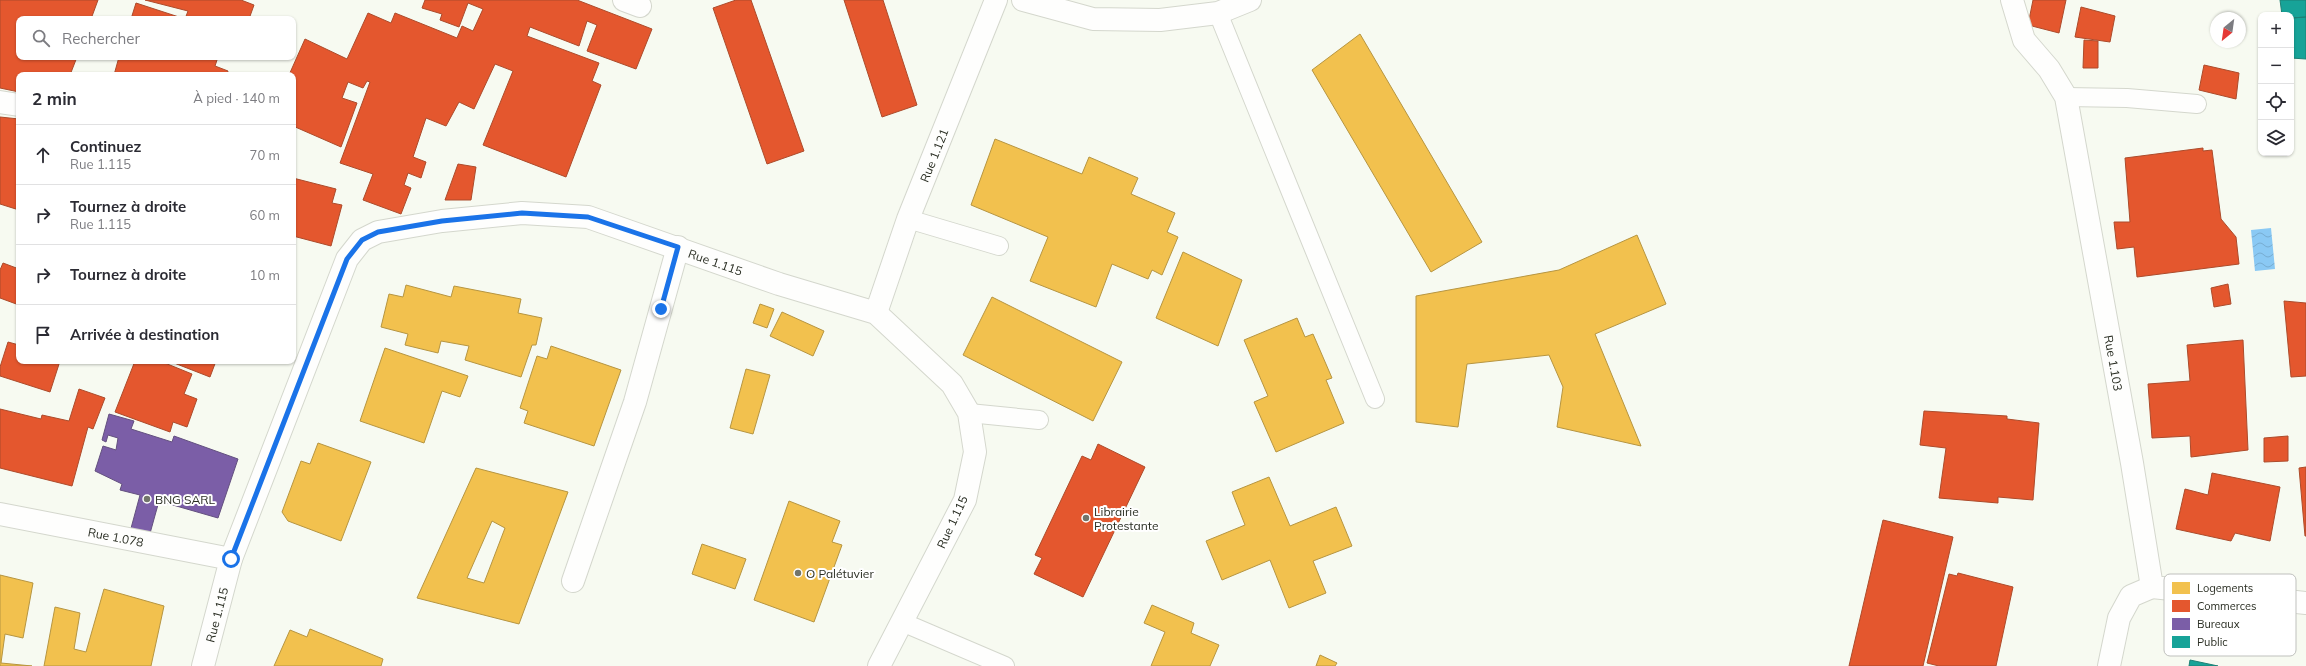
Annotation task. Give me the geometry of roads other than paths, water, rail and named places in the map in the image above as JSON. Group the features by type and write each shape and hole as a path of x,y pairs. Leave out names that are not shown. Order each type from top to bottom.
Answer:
{"street":[{"name":"Rue 1.121","path":"876,313 908,219 996,0"},
{"path":"1023,0 1093,19 1160,20 1218,13 1250,0"},
{"name":"Rue 1.103","path":"2012,0 2024,40 2049,69 2066,98 2132,463 2152,587"},
{"path":"0,102 16,105"},
{"name":"Rue 1.115","path":"203,666 231,559 347,259 362,240 378,232 442,221 522,213 588,217 678,247 779,284 876,313 952,384 970,413 975,452 965,500 879,666"},
{"path":"573,581 635,402 678,247"},
{"name":"Rue 1.078","path":"0,514 231,559"},
{"path":"2110,666 2119,618 2131,596 2152,587 2164,588"},
{"path":"2296,602 2306,603"}],"lane":[{"path":"1218,13 1375,399"},
{"path":"2066,98 2127,98 2197,104"},
{"path":"908,219 999,246"},
{"path":"970,413 1039,420"},
{"path":"902,622 1005,666"}],"water":[{"path":"2271,228 2275,269 2255,271 2251,230"}],"place":[{"name":"BNG SARL","path":"147,499"},
{"name":"Librairie Protestante","path":"1086,518"},
{"name":"O Palétuvier","path":"798,573"}]}
